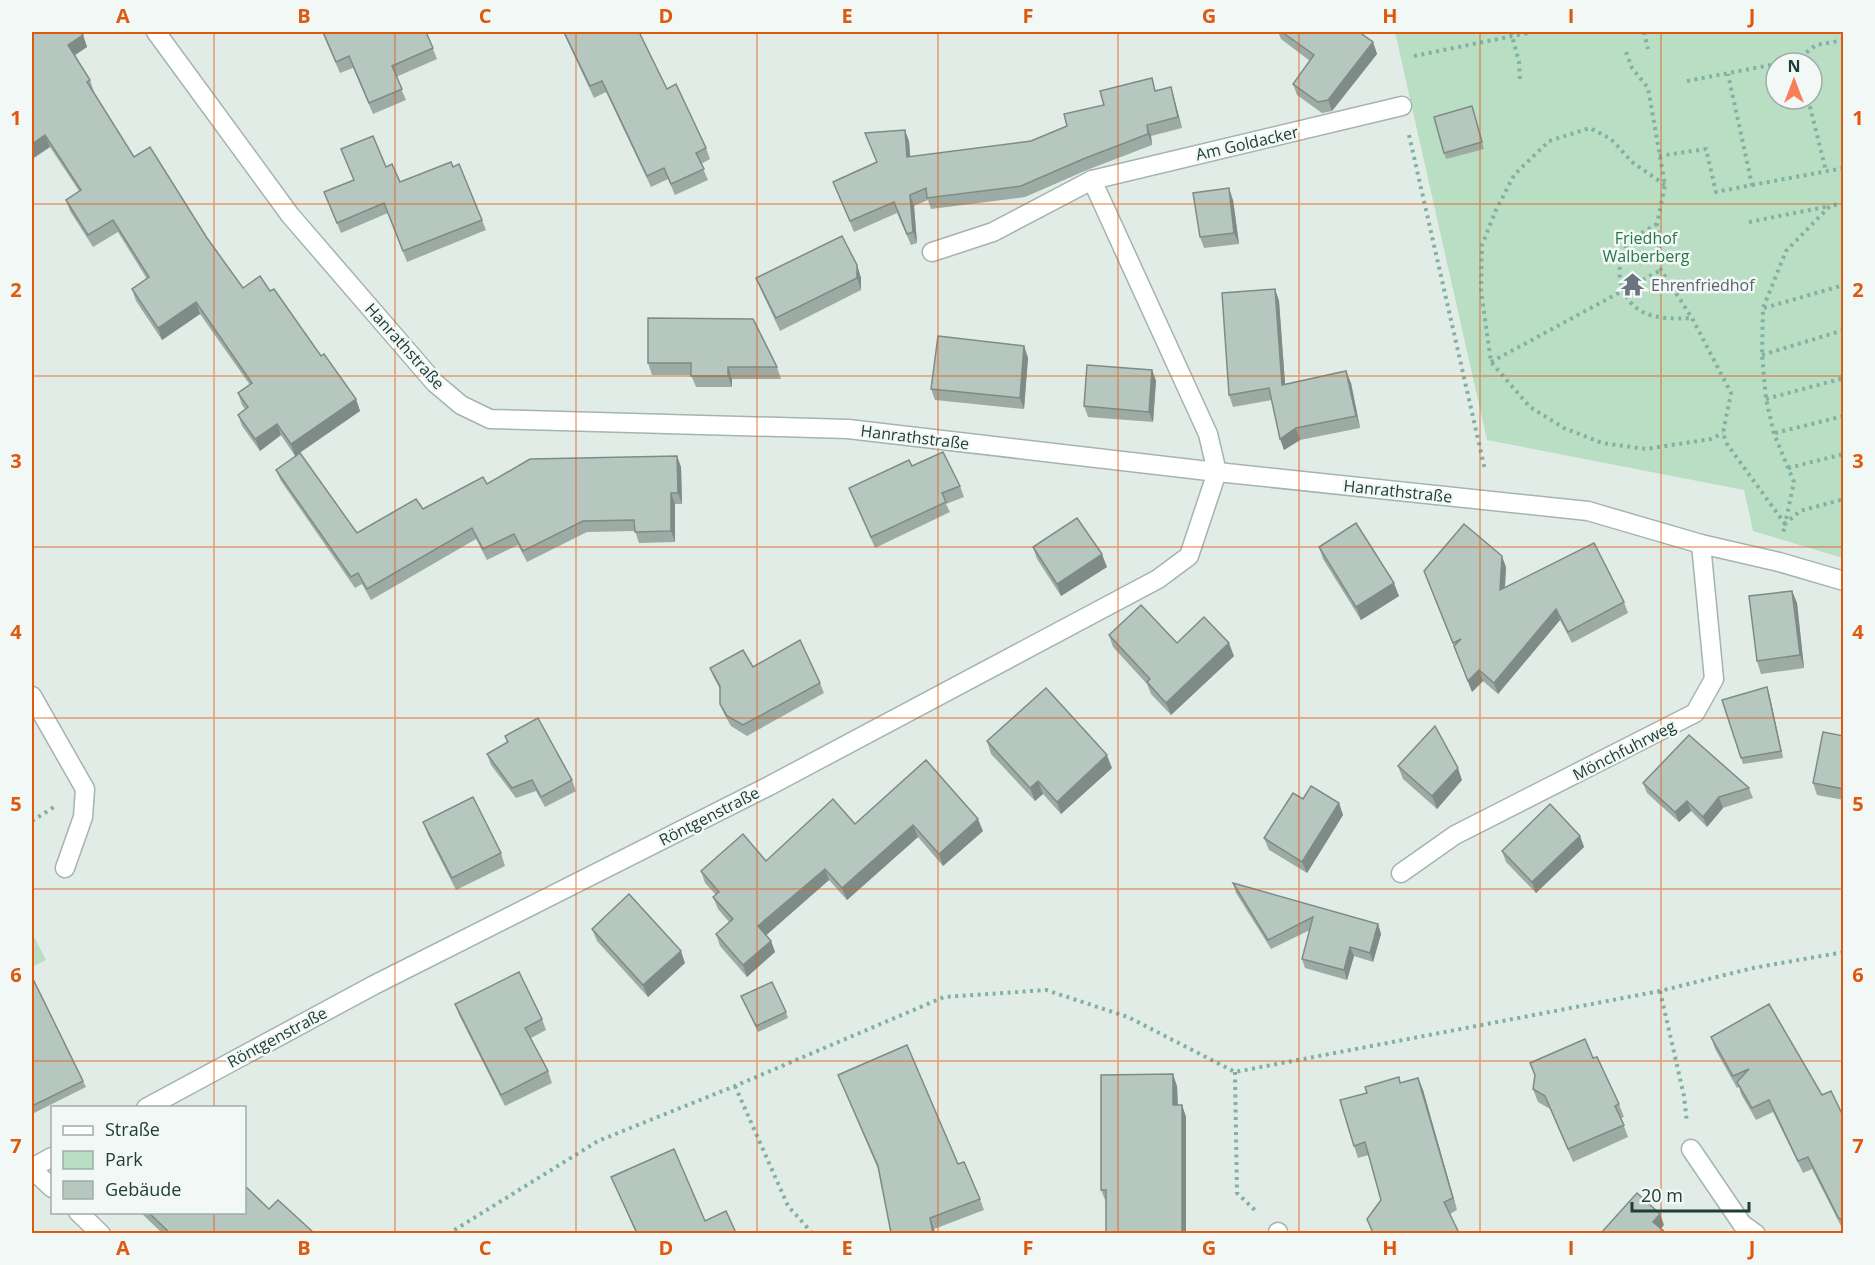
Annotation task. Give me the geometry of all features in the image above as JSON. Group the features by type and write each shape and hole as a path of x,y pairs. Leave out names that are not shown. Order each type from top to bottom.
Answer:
{"street":[{"name":"Hanrathstraße","path":"156,32 290,214 435,383 461,405 490,419 848,429 1217,472 1588,511 1701,544 1779,562 1844,581"},
{"name":"Am Goldacker","path":"932,252 993,232 1092,180 1402,106"},
{"path":"1092,180 1208,434 1217,472"},
{"name":"Röntgenstraße","path":"148,1106 374,985 769,786 1158,579 1189,556 1217,472"},
{"name":"Mönchfuhrweg","path":"1401,873 1455,836 1695,713 1714,679 1701,544"},
{"path":"32,696 85,789 83,817 65,868"},
{"path":"1691,1149 1742,1224 1756,1233"},
{"path":"51,1158 32,1168 51,1187"},
{"path":"80,1214 100,1233"}],"path":[{"path":"1414,56 1512,34 1533,32"},
{"path":"1644,32 1648,49"},
{"path":"1512,34 1519,62 1520,79"},
{"path":"1809,51 1816,45 1844,40"},
{"path":"1626,52 1632,68 1648,88 1665,184 1657,224 1661,270 1692,318 1731,393 1723,433 1727,444 1785,524"},
{"path":"1686,81 1764,66"},
{"path":"1728,74 1752,185"},
{"path":"1402,106 1492,500"},
{"path":"1811,111 1826,171"},
{"path":"1665,184 1632,162 1611,139 1590,128 1549,141 1514,175 1496,210 1482,245 1481,290 1491,362 1530,407 1564,428 1602,443 1646,448 1711,439 1723,433"},
{"path":"1659,156 1706,148 1716,192 1844,168"},
{"path":"1749,222 1844,203"},
{"path":"1779,562 1794,482 1774,434 1766,399 1762,355 1763,308 1786,251 1830,206"},
{"path":"1657,224 1637,237 1623,250 1619,273 1622,291 1643,314 1665,320 1692,318"},
{"path":"1491,362 1661,270"},
{"path":"1763,308 1844,285"},
{"path":"1762,355 1844,330"},
{"path":"1766,399 1844,378"},
{"path":"1774,434 1844,416"},
{"path":"1788,468 1844,454"},
{"path":"1785,524 1800,511 1844,499"},
{"path":"448,1233 598,1141 735,1086 944,997 1046,990 1128,1017 1235,1072 1660,991 1753,968 1844,952"},
{"path":"1660,991 1684,1096 1691,1149"},
{"path":"1235,1072 1237,1193 1278,1233"},
{"path":"735,1086 788,1206 813,1233"}],"green space":[{"name":"Friedhof Walberberg","path":"1395,32 1843,32 1843,558 1753,531 1744,490 1487,440"},
{"path":"32,933 46,960 32,967"}],"building":[{"path":"32,32 80,32 83,35 68,45 90,80 87,82 134,157 150,147 207,238 243,288 260,276 270,291 274,289 321,356 324,354 356,399 291,444 277,424 255,439 238,415 248,407 238,393 252,383 196,302 158,328 132,289 149,277 113,220 88,235 66,200 81,190 45,135 32,144"},
{"path":"323,32 426,32 433,48 392,66 402,89 369,103 349,56 336,62"},
{"path":"564,32 639,32 667,89 676,84 706,148 696,153 704,169 671,184 664,168 647,176 602,81 590,86"},
{"path":"1282,32 1359,32 1373,42 1328,100 1318,102 1293,84 1314,55"},
{"path":"1152,78 1155,91 1171,87 1178,117 1147,125 1148,134 1021,186 927,198 926,188 910,195 913,232 907,234 894,202 850,221 833,182 877,162 865,133 905,130 907,157 1031,141 1067,126 1064,114 1104,105 1100,91"},
{"path":"1472,106 1482,142 1444,153 1434,117"},
{"path":"373,136 386,167 392,164 400,182 451,162 453,167 459,164 482,220 403,251 384,203 337,223 324,192 354,180 341,149"},
{"path":"1229,188 1234,233 1200,237 1193,193"},
{"path":"842,236 857,265 857,278 776,318 756,278"},
{"path":"1275,289 1282,385 1346,371 1356,416 1296,428 1280,439 1269,388 1229,395 1222,293"},
{"path":"648,318 753,319 777,367 728,367 728,376 691,376 691,363 648,363"},
{"path":"938,336 1024,346 1020,398 931,389"},
{"path":"1087,365 1152,370 1149,412 1084,406"},
{"path":"943,452 960,486 942,493 946,502 871,537 849,488 909,460 912,466"},
{"path":"300,453 357,533 416,499 423,509 483,477 487,484 530,459 677,456 678,493 671,493 671,531 635,532 634,520 583,521 523,551 514,534 483,549 472,528 367,589 358,573 351,577 276,470"},
{"path":"1077,518 1102,554 1057,584 1033,547"},
{"path":"1356,523 1394,583 1356,607 1319,547"},
{"path":"1464,524 1502,556 1500,590 1594,543 1624,602 1568,632 1556,609 1494,683 1479,670 1468,681 1454,646 1461,639 1453,643 1424,571"},
{"path":"1792,591 1800,655 1757,661 1749,596"},
{"path":"1141,605 1177,643 1204,617 1229,643 1166,703 1147,682 1150,679 1109,635"},
{"path":"800,640 820,683 743,725 727,716 720,704 720,686 710,668 743,650 753,667"},
{"path":"1767,687 1781,751 1741,758 1722,700"},
{"path":"1046,688 1107,755 1057,802 1038,781 1030,788 987,741"},
{"path":"538,718 572,780 541,797 532,780 512,788 487,754 508,742 505,736"},
{"path":"1435,726 1458,768 1432,796 1398,766"},
{"path":"1823,732 1844,736 1844,789 1813,783"},
{"path":"1689,735 1749,788 1719,797 1703,817 1687,801 1675,812 1643,783"},
{"path":"926,760 978,819 939,854 913,825 842,888 825,869 758,926 771,941 743,965 716,934 733,919 713,897 719,892 701,871 743,834 766,861 833,799 855,824"},
{"path":"1311,786 1339,803 1302,862 1264,838 1293,793 1303,799"},
{"path":"473,797 501,853 452,878 423,822"},
{"path":"1550,804 1580,836 1532,882 1502,851"},
{"path":"1233,883 1378,924 1370,953 1350,947 1344,970 1302,959 1313,917 1268,940"},
{"path":"629,894 681,951 643,985 592,929"},
{"path":"519,972 542,1019 525,1028 548,1071 501,1095 455,1004"},
{"path":"32,977 83,1081 32,1106"},
{"path":"772,982 786,1012 756,1026 741,996"},
{"path":"1769,1004 1822,1095 1831,1091 1844,1118 1844,1222 1838,1217 1808,1157 1798,1161 1769,1100 1752,1108 1737,1082 1749,1069 1733,1076 1711,1037"},
{"path":"1585,1039 1593,1058 1597,1057 1619,1104 1615,1106 1624,1125 1568,1149 1545,1096 1533,1089 1535,1075 1530,1063"},
{"path":"907,1045 958,1164 964,1162 980,1199 930,1218 933,1233 891,1233 878,1166 838,1075"},
{"path":"1173,1074 1173,1105 1182,1105 1182,1233 1106,1233 1106,1190 1101,1190 1101,1075"},
{"path":"1399,1077 1400,1083 1418,1078 1453,1198 1444,1202 1459,1233 1373,1233 1367,1219 1381,1200 1365,1142 1354,1146 1340,1100 1367,1093 1365,1087"},
{"path":"674,1149 705,1221 726,1211 736,1233 637,1233 611,1177"},
{"path":"246,1187 269,1209 278,1200 314,1233 170,1233 150,1214 246,1214"},
{"path":"1637,1193 1660,1214 1653,1222 1666,1233 1601,1233"}],"place":[{"name":"Ehrenfriedhof","path":"1633,285"}]}
